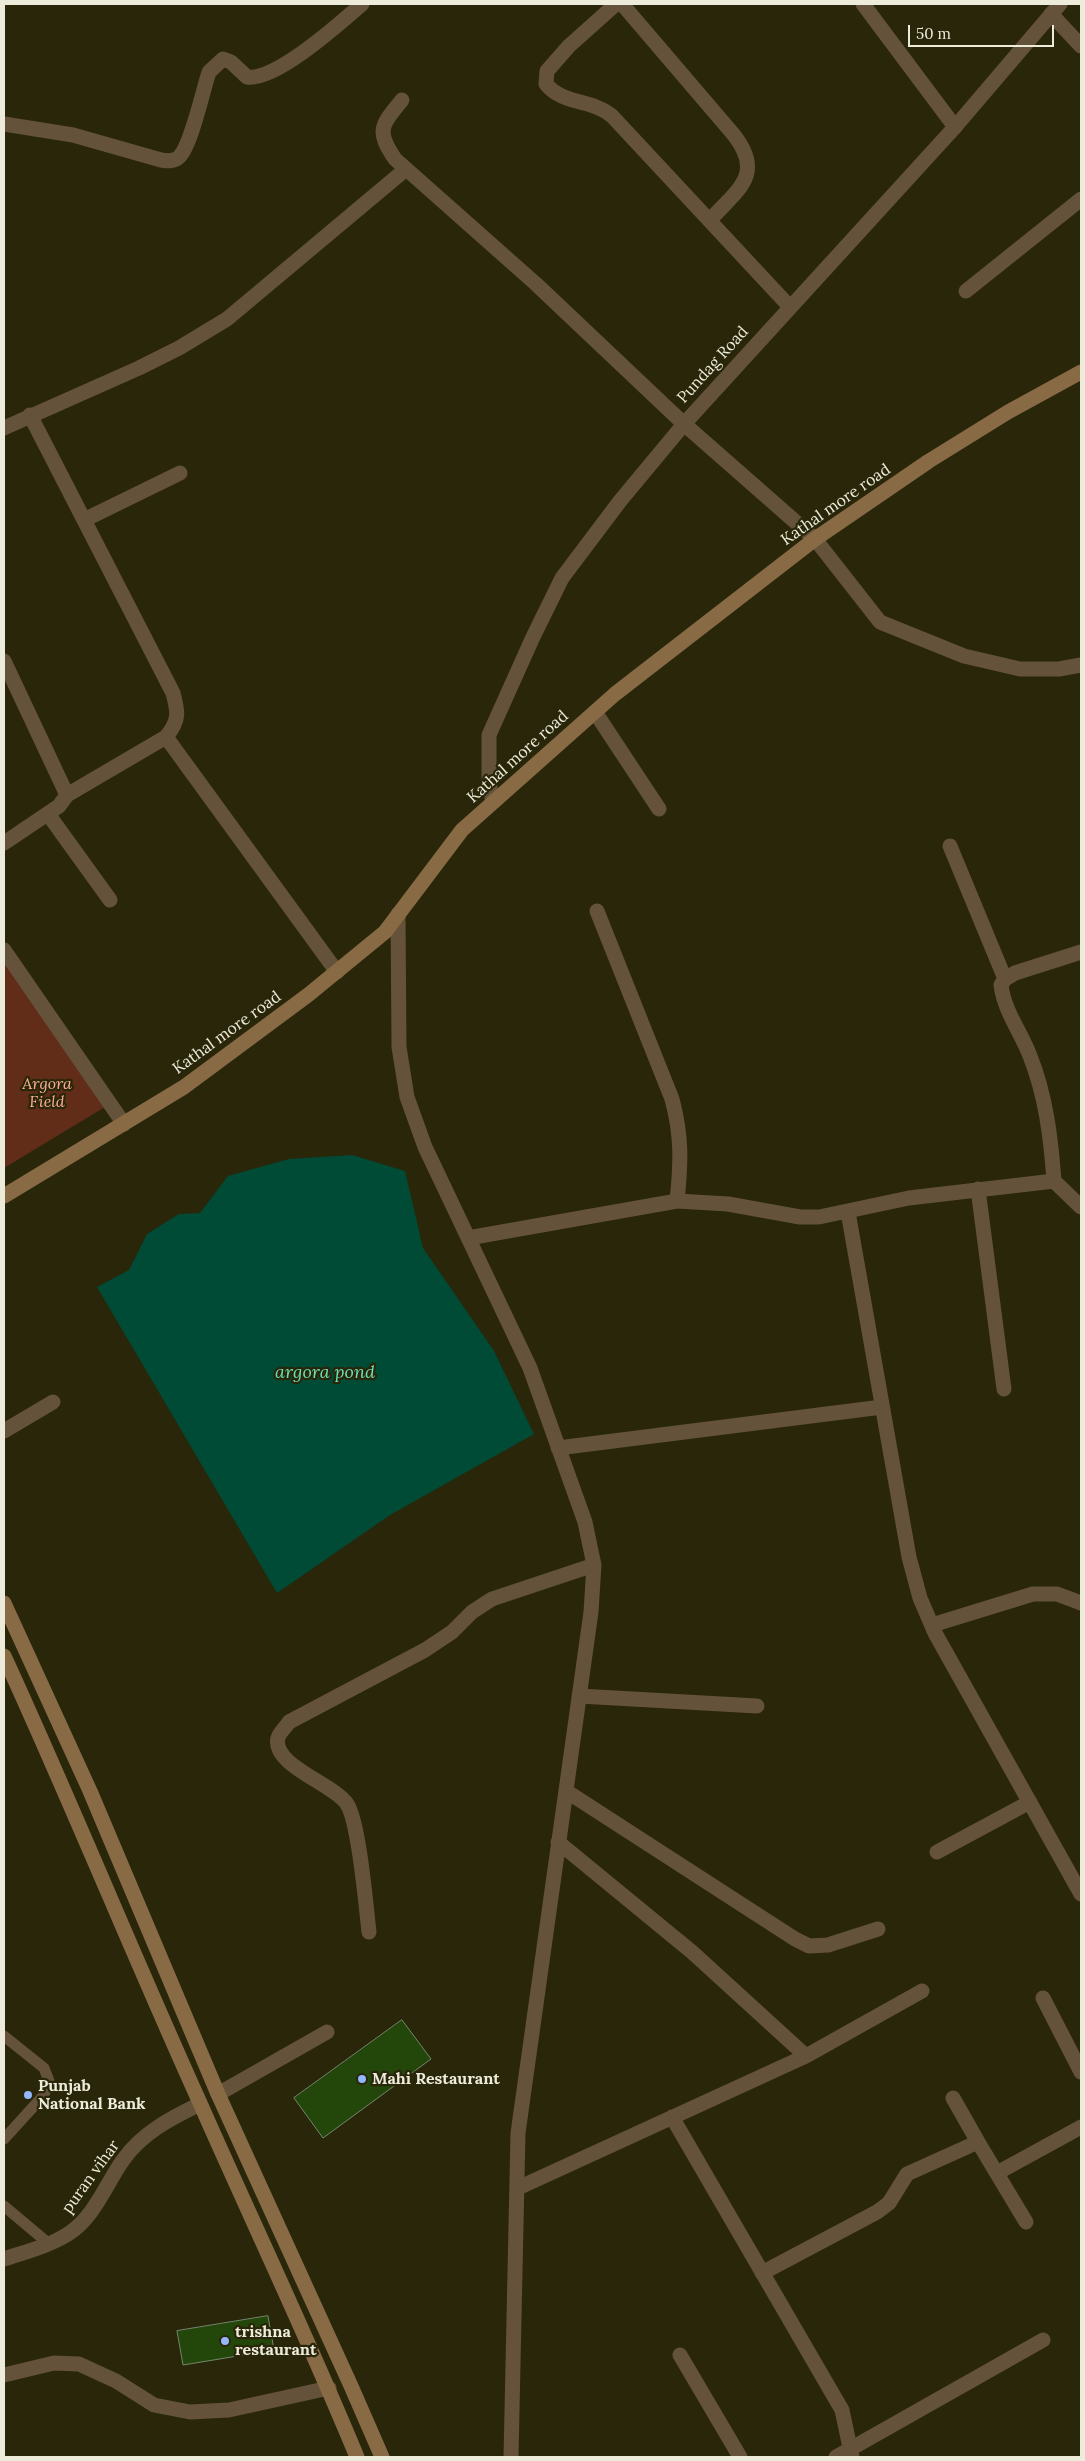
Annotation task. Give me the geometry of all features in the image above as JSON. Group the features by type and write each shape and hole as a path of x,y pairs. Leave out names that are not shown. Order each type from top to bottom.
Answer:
{"main road":[{"name":"Kathal more road","path":"4,1196 184,1087 337,972 385,932 462,830 595,712 814,539 929,461 1008,412 1081,372"},
{"path":"4,1603 90,1791 218,2094 382,2457"},
{"path":"4,1656 60,1780 200,2104 329,2388 357,2457"}],"street":[{"path":"4,124 73,135 160,160 173,161 181,156 188,141 208,72 216,63 223,59 228,60 247,77 266,73 297,55 362,4"},
{"path":"622,4 734,135 746,153 748,175 710,220"},
{"path":"862,4 955,127"},
{"path":"605,7 547,71 546,84 560,96 605,110 790,307"},
{"path":"1055,9 1081,46"},
{"name":"Pundag Road","path":"493,802 489,783 489,735 533,636 562,578 620,501 684,424 790,307 820,278 955,127 1055,9"},
{"path":"402,100 384,122 382,133 384,144 395,159 536,284 684,424 814,539 880,622 964,656 1020,669 1059,669 1081,665"},
{"path":"4,428 139,368 179,348 227,319 406,169"},
{"path":"966,291 1081,199"},
{"path":"4,843 59,806 67,795 166,737 175,727 178,711 173,693 30,415"},
{"path":"84,520 180,473"},
{"path":"4,661 67,795"},
{"path":"595,712 659,809"},
{"path":"166,737 337,972"},
{"path":"48,814 110,900"},
{"path":"950,846 1005,979"},
{"path":"597,911 672,1100 680,1127 681,1165 677,1200"},
{"path":"398,914 399,1048 407,1098 426,1147 530,1368 585,1522 594,1565 591,1612 518,2133 511,2457"},
{"path":"4,950 124,1124"},
{"path":"1081,952 1015,974 1005,979 1000,985 1002,998 1030,1056 1042,1093 1051,1139 1054,1181 1081,1207"},
{"path":"468,1238 677,1200 728,1204 800,1217 819,1217 909,1198 1054,1181"},
{"path":"978,1189 1004,1389"},
{"path":"848,1212 909,1557 920,1598 932,1625 1081,1894"},
{"path":"4,1431 53,1402"},
{"path":"558,1448 882,1407"},
{"path":"369,1932 354,1828 347,1804 333,1791 293,1766 279,1752 278,1738 288,1722 425,1650 452,1632 472,1612 492,1598 594,1565"},
{"path":"932,1625 1033,1594 1058,1594 1081,1603"},
{"path":"579,1696 756,1706"},
{"path":"566,1791 795,1939 810,1946 828,1945 878,1929"},
{"path":"937,1852 1030,1802"},
{"path":"558,1842 692,1952 806,2056"},
{"path":"518,2188 806,2056 922,1991"},
{"path":"1042,1998 1081,2072"},
{"path":"218,2094 327,2032"},
{"path":"953,2098 1026,2222"},
{"name":"puran vihar","path":"4,2259 69,2234 90,2212 124,2158 140,2140 164,2122 200,2104"},
{"path":"672,2117 842,2410 852,2453"},
{"path":"997,2173 1081,2127"},
{"path":"762,2273 877,2212 889,2203 907,2174 978,2142"},
{"path":"836,2457 852,2453 1043,2340"},
{"path":"680,2355 740,2457"},
{"path":"4,2375 54,2363 79,2364 116,2381 154,2405 190,2412 229,2410 329,2388"}],"lane":[{"path":"4,2036 44,2068 49,2081 44,2095 4,2139"},
{"path":"4,2206 48,2243"}],"green space":[{"name":"Argora Field","path":"4,949 105,1107 4,1168"}],"water":[{"name":"argora pond","path":"352,1155 405,1171 423,1248 494,1351 534,1434 390,1515 277,1593 97,1287 129,1270 147,1234 179,1214 200,1213 228,1176 289,1159"}],"building":[{"name":"Mahi Restaurant","path":"402,2020 431,2059 323,2138 294,2098"},
{"name":"trishna restaurant","path":"268,2316 274,2350 183,2365 177,2331"}],"place":[{"name":"Mahi Restaurant","path":"362,2079"},
{"name":"Punjab National Bank","path":"28,2095"},
{"name":"trishna restaurant","path":"225,2341"}]}
